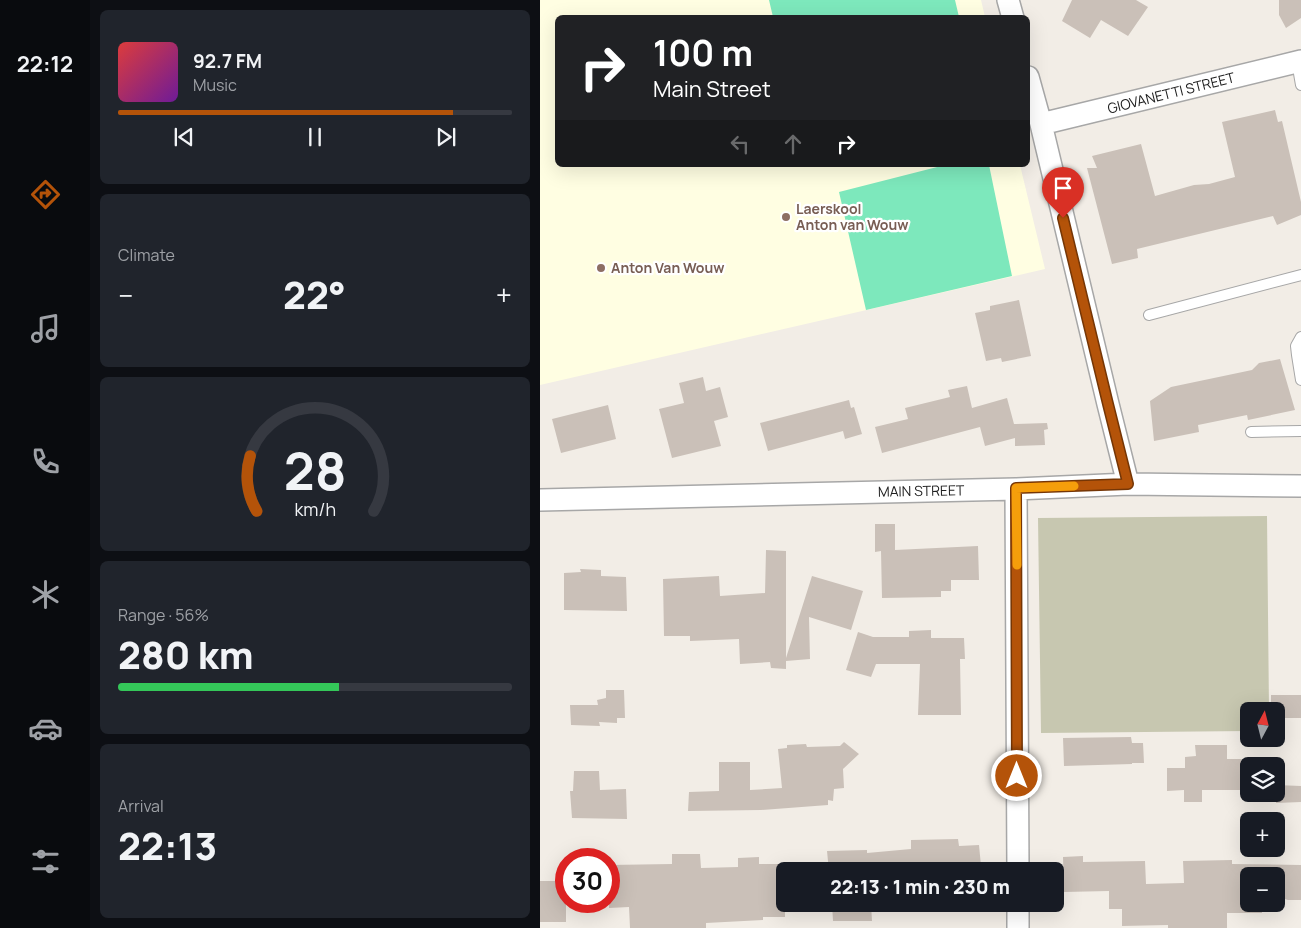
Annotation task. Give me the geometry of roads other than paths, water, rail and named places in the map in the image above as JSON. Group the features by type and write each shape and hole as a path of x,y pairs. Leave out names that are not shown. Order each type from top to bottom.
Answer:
{"street":[{"path":"1008,0 1012,15"},
{"name":"GIOVANETTI STREET","path":"1041,124 1299,62"},
{"path":"1030,84 1128,484"},
{"name":"MAIN STREET","path":"540,500 1128,484 1301,486"},
{"path":"1016,488 1018,862"},
{"path":"1018,912 1018,928"}],"lane":[{"path":"1299,62 1301,84"},
{"path":"1149,314 1301,275"},
{"path":"1301,338 1296,346 1301,380"},
{"path":"1251,432 1301,431"}],"place":[{"name":"Laerskool Anton van Wouw","path":"786,217"},
{"name":"Anton Van Wouw","path":"601,268"}]}
